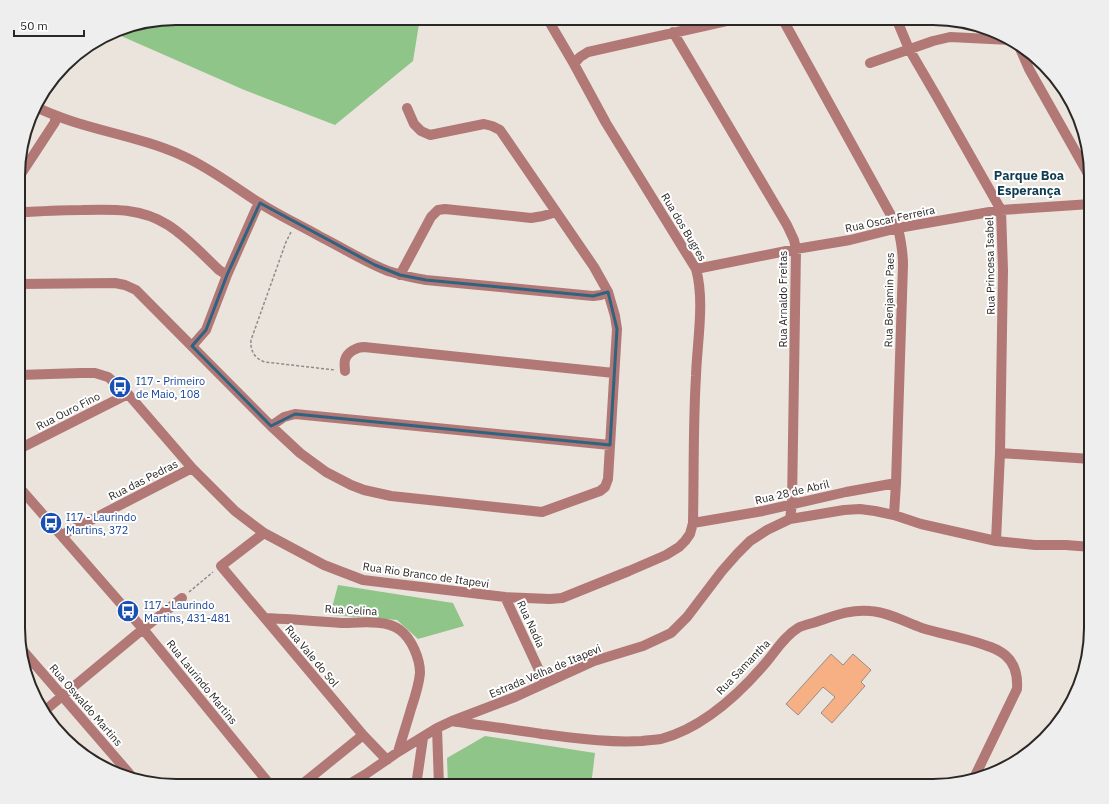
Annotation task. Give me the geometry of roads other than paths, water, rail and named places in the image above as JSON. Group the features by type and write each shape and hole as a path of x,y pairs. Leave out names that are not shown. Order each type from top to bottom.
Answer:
{"street":[{"name":"Rua dos Bugres","path":"551,25 606,123 696,269 699,280 700,309 696,377 693,523"},
{"path":"574,64 580,57 588,52 706,25"},
{"name":"Rua Benjamin Paes","path":"786,25 898,228 903,252 903,265 894,515"},
{"name":"Rua Princesa Isabel","path":"899,25 909,50 937,96 1001,210 1003,270 1000,453 996,541"},
{"name":"Rua Arnaldo Freitas","path":"673,32 787,225 796,248 792,504 790,518"},
{"path":"870,63 932,41 950,37 997,39"},
{"path":"1022,54 1029,69 1084,167"},
{"path":"25,284 115,283 125,285 136,290 271,426 300,453 338,479 364,490 391,496 542,512 597,493 603,489 608,479 617,329 608,292 597,271 503,134 496,128 488,124 484,124 430,135 421,131 414,124 407,108"},
{"path":"41,109 56,116 90,127 145,141 201,164 260,203 296,224 375,265 400,275 426,280 593,296 608,292"},
{"path":"25,168 55,122 56,116"},
{"path":"192,346 206,330 227,275 260,203"},
{"name":"Rua Oscar Ferreira","path":"696,269 796,248 850,240 898,228 1001,210 1084,204"},
{"path":"25,212 115,209 146,215 157,219 177,231 219,270 227,275"},
{"path":"400,275 430,217 438,210 444,209 531,218 556,212"},
{"path":"345,371 345,360 350,353 357,348 364,347 614,373"},
{"name":"Rua Rio Branco de Itapevi","path":"25,375 96,373 108,377 128,394 192,468 235,511 264,533 324,566 363,580 505,597 550,599 562,598 666,555 679,547 690,534 693,523"},
{"name":"Rua Ouro Fino","path":"25,446 128,394"},
{"path":"271,426 284,417 295,414 610,445"},
{"path":"1000,453 1084,459"},
{"name":"Rua das Pedras","path":"62,535 192,468"},
{"name":"Rua 28 de Abril","path":"693,523 763,511 846,492 896,483"},
{"name":"Rua Laurindo Martins","path":"25,493 143,628 265,779"},
{"name":"Estrada Velha de Itapevi","path":"357,779 437,728 452,721 515,697 594,661 643,646 671,633 687,617 722,571 750,541 790,518 860,509 894,515 921,524 996,541 1035,545 1066,545 1084,547"},
{"name":"Rua Vale do Sol","path":"264,533 221,566 364,735 388,760"},
{"name":"Rua Nadia","path":"505,597 545,683"},
{"path":"48,708 143,628 182,598"},
{"name":"Rua Samantha","path":"452,721 571,738 614,742 660,739 695,725 711,715 728,701 762,667 789,635 798,628 844,613 858,610 872,611 891,616 922,628 978,642 998,649 1012,662 1016,672 1017,689 976,773"},
{"name":"Rua Celina","path":"264,618 341,623 378,623 391,625 400,630 409,639 415,650 420,672 418,688 398,752"},
{"name":"Rua Oswaldo Martins","path":"28,656 127,771"},
{"path":"437,728 439,779"},
{"path":"309,779 364,735"},
{"path":"417,779 423,738"}],"place":[{"name":"I17 - Primeiro de Maio, 108","path":"120,387"},
{"name":"I17 - Laurindo Martins, 372","path":"51,523"},
{"name":"I17 - Laurindo Martins, 431-481","path":"128,611"}],"district":[{"name":"Parque Boa Esperança","path":"1029,182"}]}
